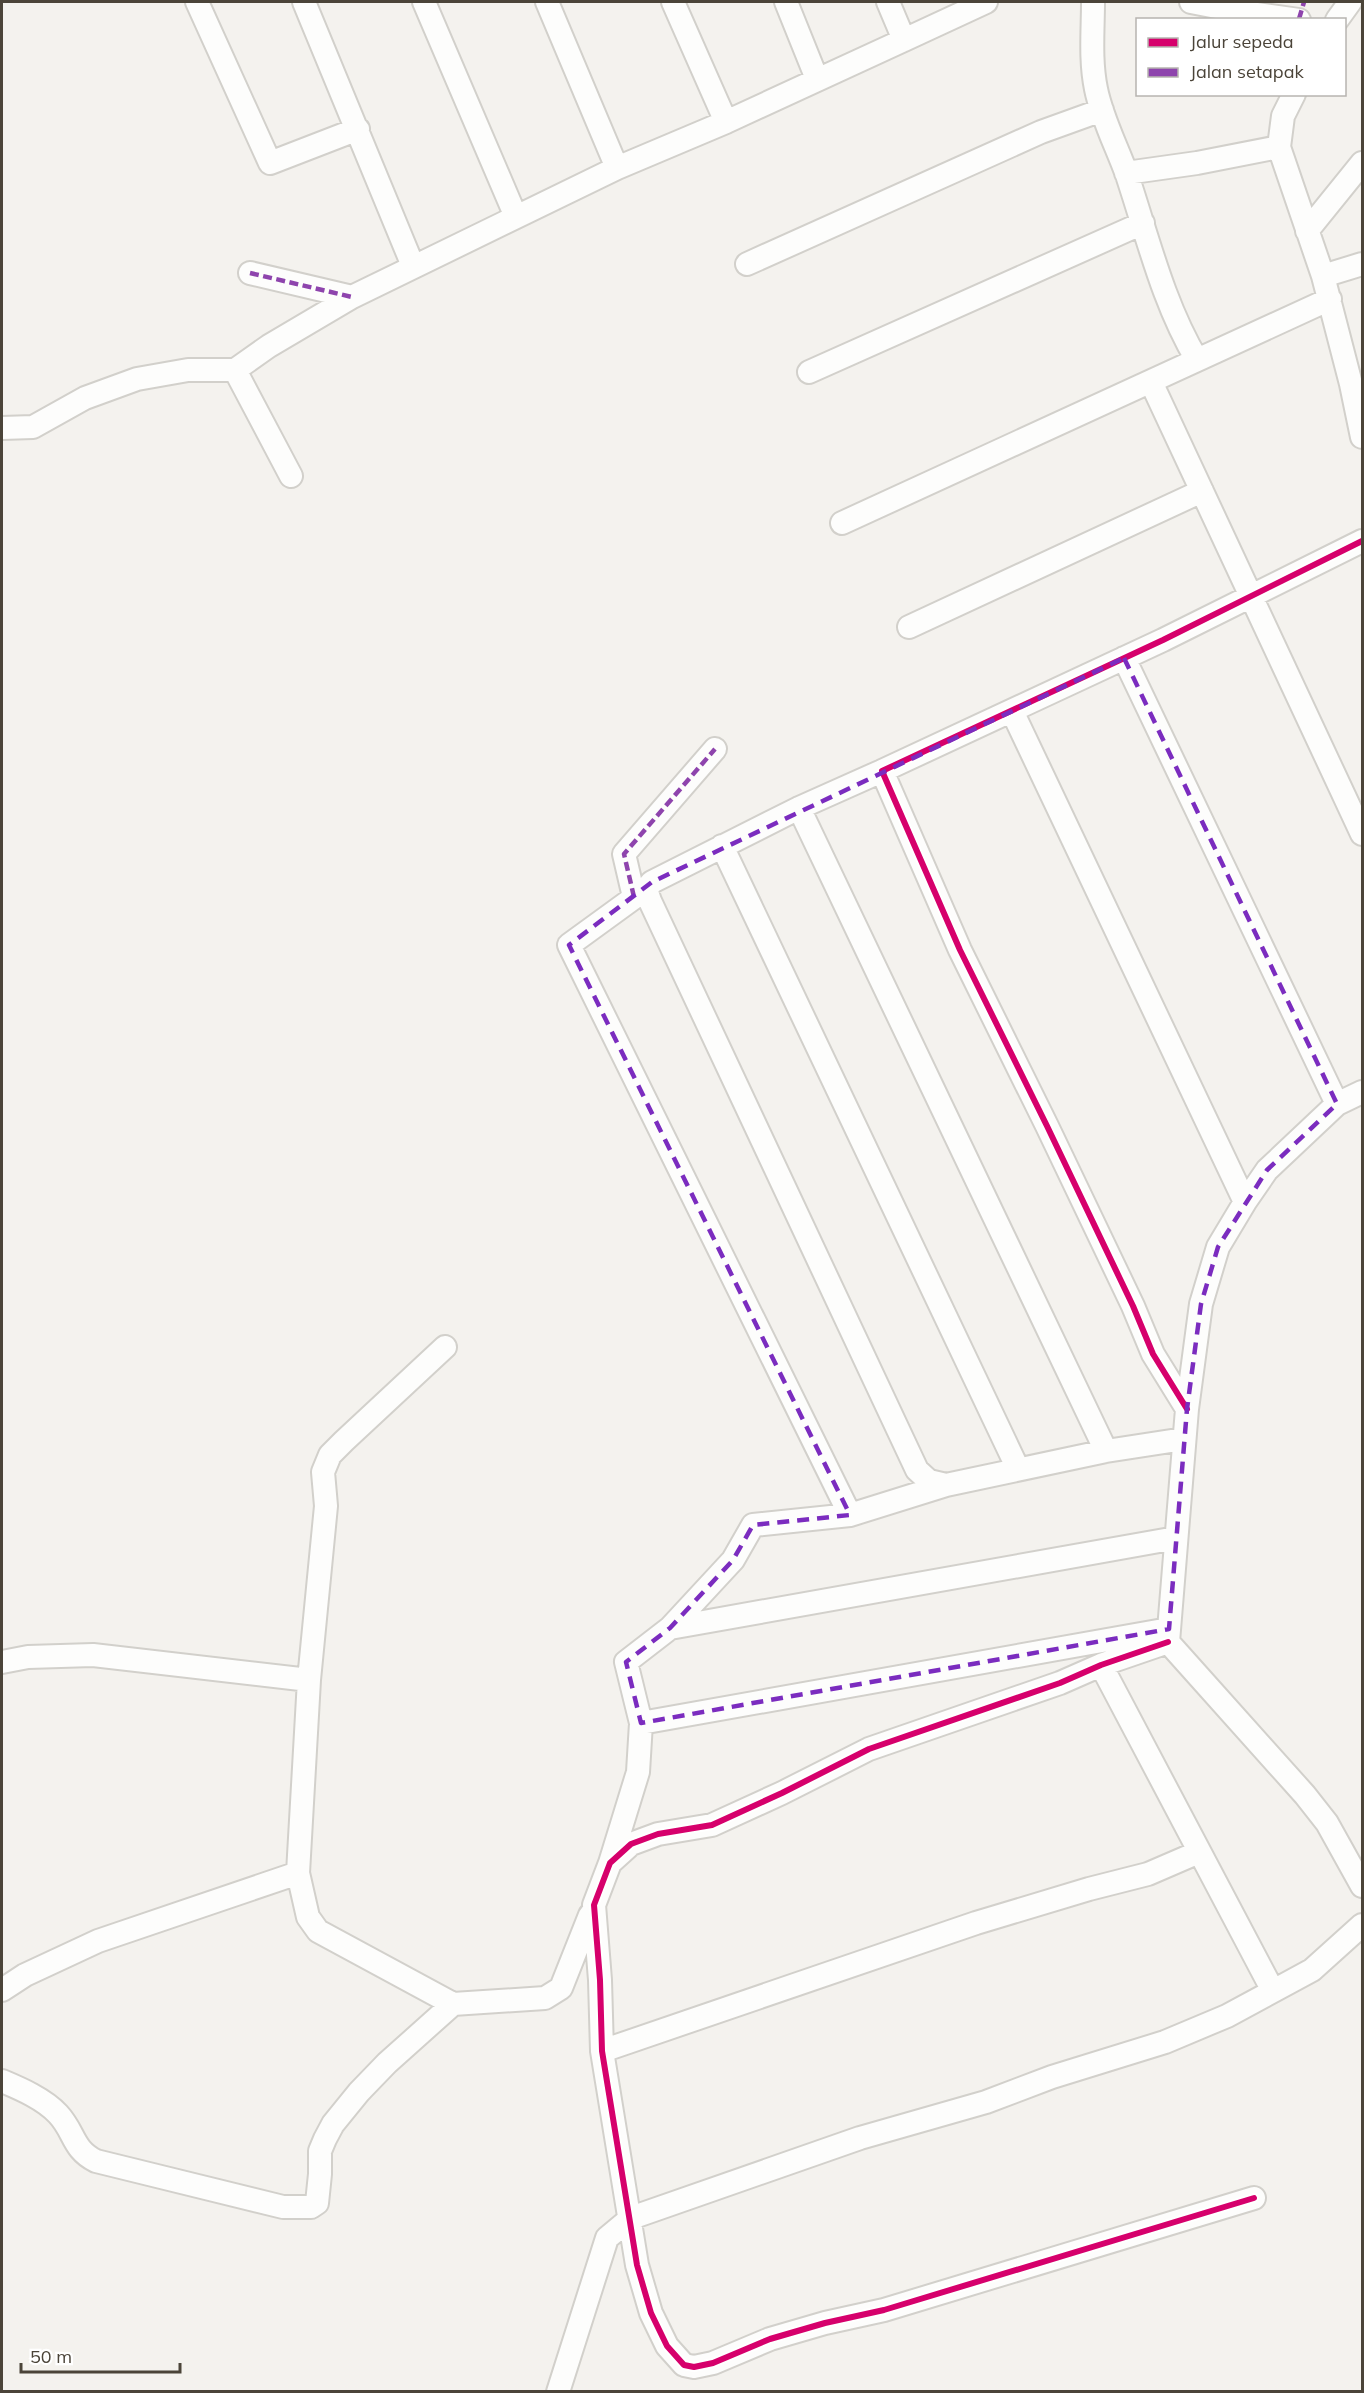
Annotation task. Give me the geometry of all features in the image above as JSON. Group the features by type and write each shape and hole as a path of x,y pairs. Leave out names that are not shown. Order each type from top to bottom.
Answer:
{"street":[{"path":"197,2 270,164 358,129"},
{"path":"304,2 413,266"},
{"path":"424,2 516,217"},
{"path":"547,2 617,168"},
{"path":"673,2 726,122"},
{"path":"786,2 817,79"},
{"path":"888,2 904,40"},
{"path":"2,428 33,427 85,398 137,379 188,370 235,370 269,345 352,297 413,266 617,168 726,122 986,2"},
{"path":"1093,2 1094,65 1096,87 1102,110 1126,173 1160,280 1180,332 1197,360"},
{"path":"1191,2 1285,18"},
{"path":"1338,18 1350,2"},
{"path":"1293,96 1284,116 1279,147 1357,383 1362,437"},
{"path":"747,264 1041,132 1102,110"},
{"path":"1126,173 1197,163 1279,147"},
{"path":"1307,231 1362,163"},
{"path":"809,372 1143,223"},
{"path":"1323,276 1362,264"},
{"path":"250,273 352,297"},
{"path":"842,523 1330,299"},
{"path":"235,370 291,476"},
{"path":"1151,382 1362,834"},
{"path":"909,627 1202,491"},
{"path":"850,1515 569,945 652,882 722,846 799,808 1124,658 1362,541"},
{"path":"1124,658 1337,1104"},
{"path":"1012,711 1245,1202"},
{"path":"715,749 624,854 640,893 917,1470 929,1481 946,1485"},
{"path":"882,771 960,950 1052,1136 1133,1306 1153,1354 1187,1409"},
{"path":"799,808 1106,1451"},
{"path":"722,846 1017,1469"},
{"path":"1362,1092 1337,1104 1268,1170 1245,1202 1218,1247 1201,1304 1187,1409 1169,1635 1305,1795 1338,1840 1362,1886"},
{"path":"445,1347 344,1441 330,1455 325,1464 323,1472 326,1506 309,1680 298,1873 308,1917 318,1931 453,2004 545,1998 554,1994 565,1980 610,1863 638,1772 641,1723 626,1662 670,1628 733,1560 753,1525 850,1515 946,1485 1106,1451 1184,1439"},
{"path":"670,1628 1176,1539"},
{"path":"610,1863 631,1844 658,1834 712,1825 869,1749 1060,1683 1169,1635"},
{"path":"641,1723 1169,1635"},
{"path":"2,1662 27,1657 93,1655 309,1680"},
{"path":"1101,1665 1273,1991"},
{"path":"602,2051 976,1923 1148,1874 1199,1852"},
{"path":"2,1990 25,1975 98,1941 280,1877 298,1873"},
{"path":"594,1905 600,1980 602,2051 637,2265 651,2313 675,2357 684,2365 694,2367 713,2363 770,2339 825,2323 884,2310 1254,2198"},
{"path":"558,2391 607,2238 630,2218 849,2142 986,2102 1052,2077 1165,2042 1227,2016 1312,1970 1362,1925"},
{"path":"2,2081 44,2103 58,2114 69,2127 84,2155 96,2161 283,2207 306,2209 317,2203 320,2151 333,2124 387,2063 453,2004"}],"highlighted area":[{"path":"1124,658 1337,1104 1267,1170 1218,1247 1201,1304 1187,1409 1169,1629 641,1723 626,1662 670,1628 733,1560 753,1525 850,1515 569,945 652,882"}],"marked path":[{"path":"1299,18 1304,2"},
{"path":"250,273 352,297"},
{"path":"634,897 624,854 715,749"}],"cycle path":[{"path":"1187,1409 1153,1354 1133,1306 960,950 882,771 1163,640 1362,541"},
{"path":"1168,1642 1101,1665 1060,1683 869,1749 712,1825 658,1834 631,1844 610,1863 594,1905 600,1980 602,2051 637,2265 651,2313 667,2346 684,2365 694,2367 713,2363 770,2339 825,2323 884,2310 1254,2198"}]}
